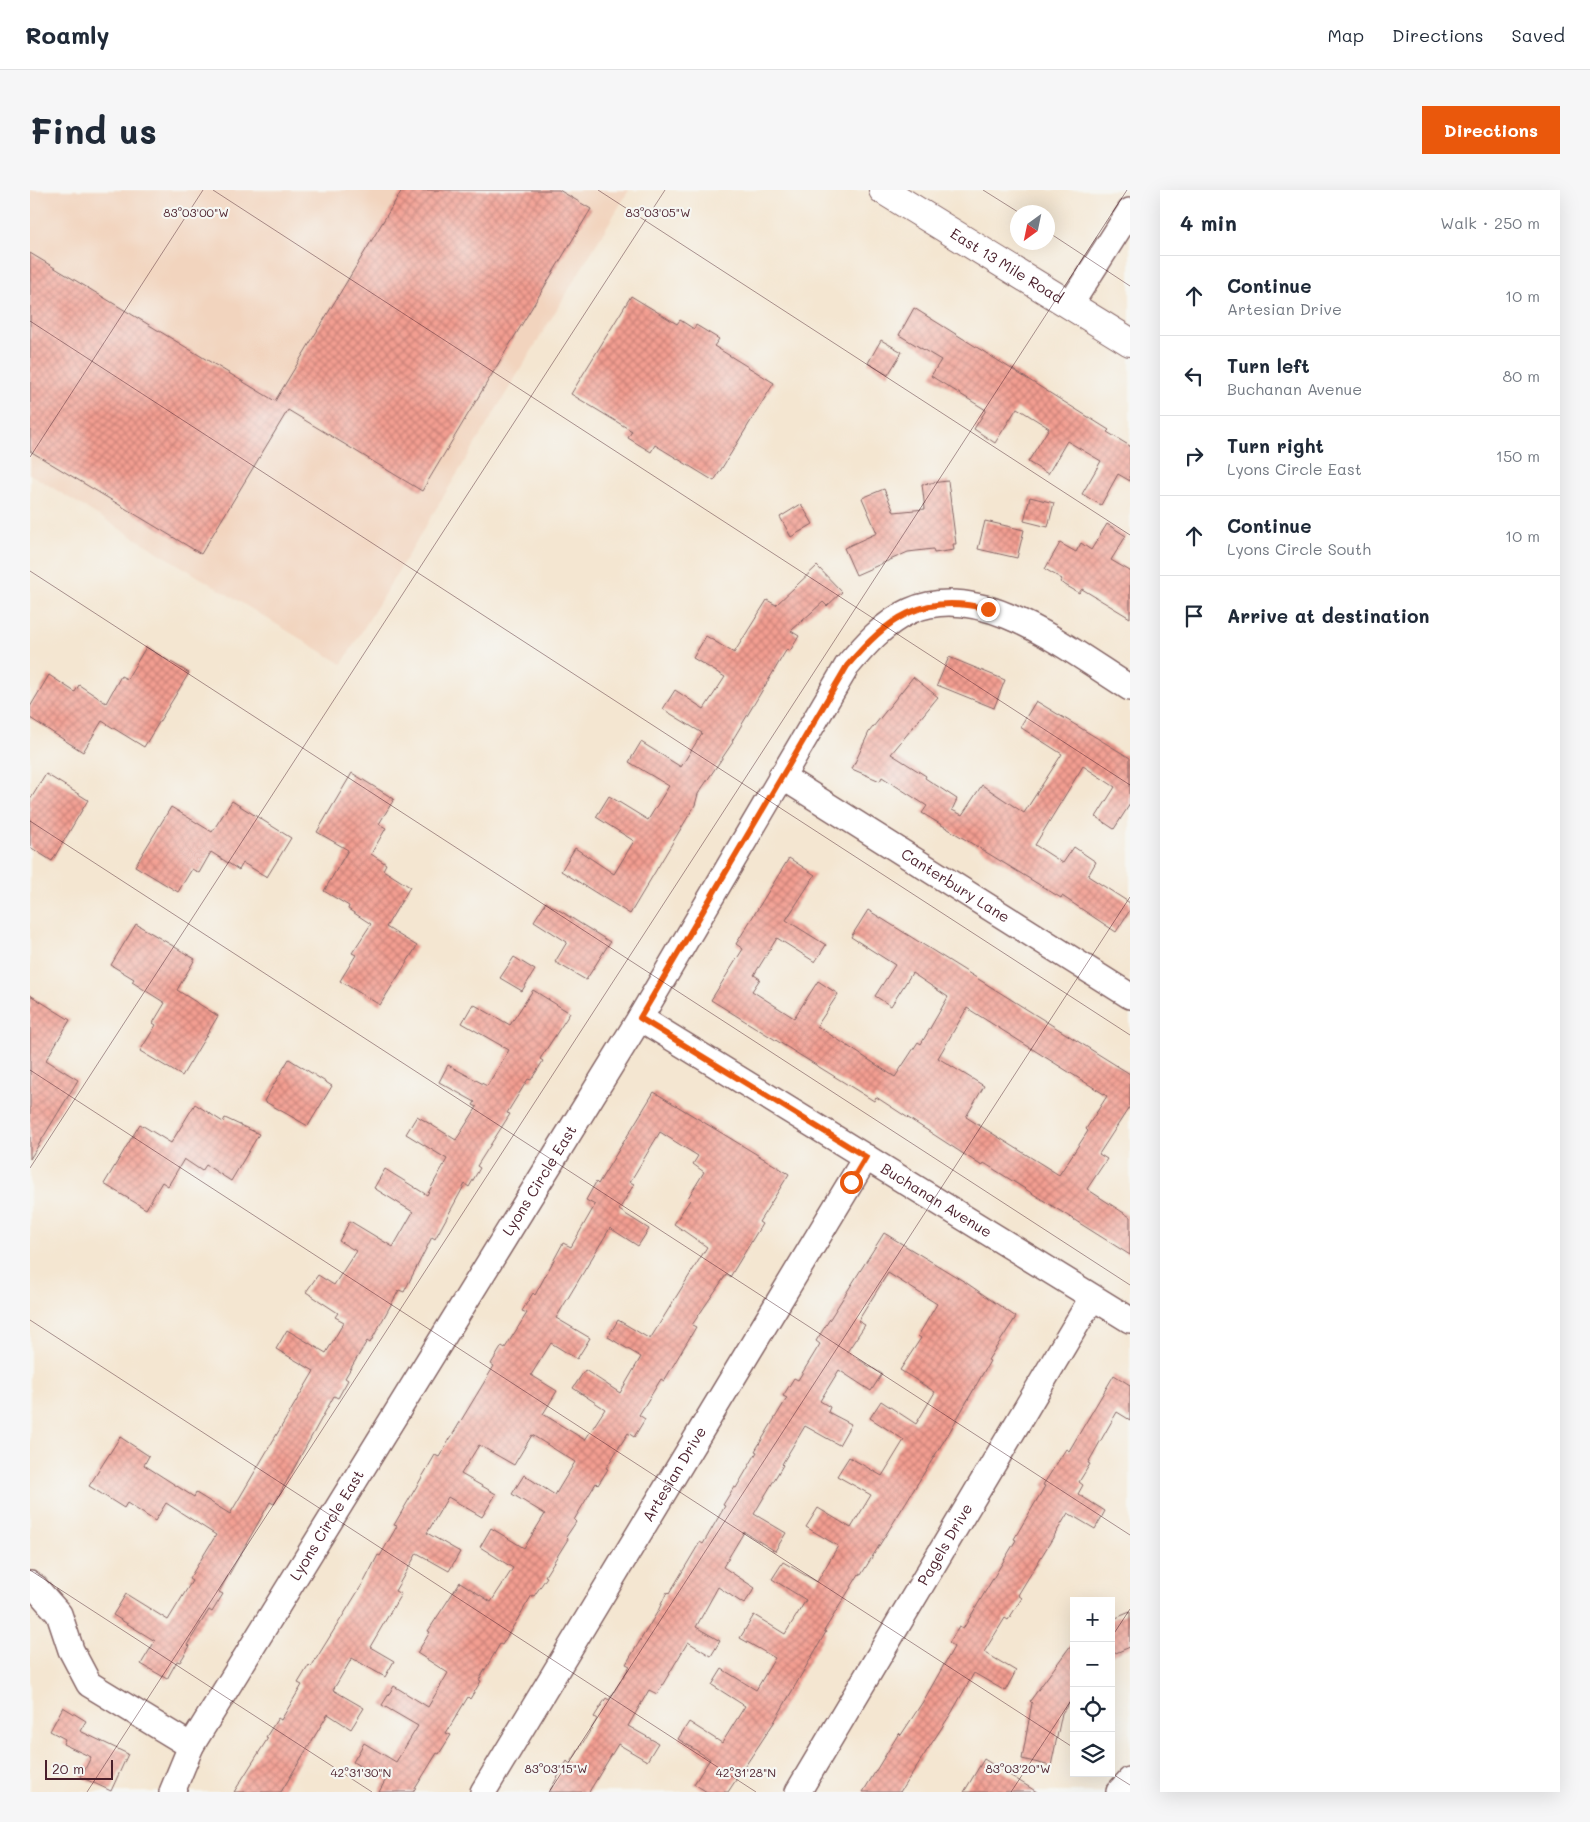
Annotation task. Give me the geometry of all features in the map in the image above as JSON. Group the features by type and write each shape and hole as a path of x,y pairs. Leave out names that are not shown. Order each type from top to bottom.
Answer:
{"main road":[{"name":"East 13 Mile Road","path":"883,190 1130,342"}],"street":[{"path":"1070,305 1130,211"},
{"name":"Lyons Circle East","path":"172,1792 190,1746 640,1018 847,666 868,641 887,625 910,611 939,603 964,603 1010,616 1028,625 1130,688"},
{"name":"Canterbury Lane","path":"781,776 1130,996"},
{"name":"Buchanan Avenue","path":"640,1018 1130,1320"},
{"name":"Artesian Drive","path":"483,1792 866,1157"},
{"name":"Pagels Drive","path":"798,1792 1092,1298"},
{"path":"30,1584 36,1588 59,1614 70,1650 88,1684 190,1746"},
{"path":"1120,1792 1130,1780"}],"shaded area":[{"path":"30,190 629,190 342,664 30,474"}],"building":[{"path":"402,190 559,190 591,209 422,491 288,410 201,554 30,451 30,253 275,401"},
{"path":"631,296 677,324 680,320 694,329 696,325 719,339 714,346 774,383 714,481 655,445 651,452 628,438 632,431 571,394"},
{"path":"914,308 1109,430 1107,432 1130,446 1130,481 1118,474 1101,505 1082,494 1101,461 1067,441 1048,474 1028,462 1049,428 1017,408 995,443 974,429 986,410 931,376 941,360 899,335"},
{"path":"881,340 902,352 888,375 868,363"},
{"path":"948,481 956,544 953,544 954,550 934,553 933,549 908,552 856,575 844,548 877,533 862,498 884,489 894,512 925,509 922,484"},
{"path":"1030,497 1054,503 1048,527 1024,521"},
{"path":"801,504 813,524 791,537 780,517"},
{"path":"985,521 1024,530 1017,558 978,549"},
{"path":"1107,524 1126,536 1111,560 1130,571 1130,618 1082,589 1079,593 1060,582 1062,579 1045,569 1060,543 1076,552 1081,543 1091,550"},
{"path":"817,566 842,592 827,606 823,602 791,631 799,636 790,651 787,649 733,742 698,794 695,805 630,914 561,871 575,848 614,874 634,841 596,817 609,796 648,820 669,786 629,762 641,742 681,767 702,733 663,709 675,690 704,709 725,677 693,658 706,636 734,653 767,600 776,605"},
{"path":"146,647 189,673 144,747 102,721 83,752 30,718 30,707 49,675 75,692 79,685 106,703 121,676 127,679"},
{"path":"949,657 1005,680 994,708 937,685"},
{"path":"913,677 938,697 891,754 926,776 925,778 957,799 952,810 962,815 982,785 1024,813 1062,754 1020,727 1036,701 1130,758 1130,804 1114,829 1096,817 1115,787 1083,766 1035,845 1063,863 1074,847 1096,862 1088,876 1130,903 1130,910 1116,932 1062,896 1061,898 922,813 927,806 882,777 880,781 852,769 869,732"},
{"path":"352,773 394,799 379,824 386,828 371,854 386,864 383,870 410,887 386,927 417,946 380,1005 340,981 356,955 352,953 371,924 348,909 349,906 324,891 348,850 317,832"},
{"path":"46,774 88,800 52,861 30,847 30,800"},
{"path":"232,801 291,838 267,877 243,863 239,870 211,852 199,873 192,869 178,892 135,866 171,807 212,832"},
{"path":"789,858 815,875 786,920 826,945 815,962 777,938 754,975 760,979 752,991 794,1018 818,981 838,994 817,1026 895,1077 918,1042 921,1044 948,997 912,973 891,1006 875,996 895,965 851,937 868,910 1130,1074 1130,1106 1099,1154 1107,1159 1087,1189 1130,1217 1130,1255 984,1163 982,1166 876,1097 874,1101 711,1000 743,949 736,944","holes":["967,1008 1107,1096 1086,1129 1088,1131 1059,1175 966,1117 984,1086 938,1058"]},
{"path":"546,902 610,942 586,980 555,962 567,942 534,921"},
{"path":"136,924 195,959 177,990 218,1016 182,1076 140,1051 156,1025 153,1023 165,1003 132,982 134,979 111,965"},
{"path":"514,957 535,970 522,991 500,978"},
{"path":"533,990 570,1013 540,1059 543,1061 531,1080 528,1079 507,1113 510,1114 477,1166 480,1168 469,1187 465,1184 435,1239 432,1237 404,1292 399,1290 370,1343 367,1341 345,1378 348,1380 338,1398 334,1396 274,1504 270,1502 219,1592 223,1594 212,1612 209,1610 187,1645 190,1646 180,1662 177,1661 167,1679 141,1664 155,1641 113,1615 126,1594 168,1620 192,1581 189,1579 216,1535 166,1503 155,1521 127,1503 124,1508 89,1486 120,1437 149,1456 144,1465 194,1497 196,1493 230,1514 314,1371 276,1349 287,1330 326,1353 344,1322 335,1317 338,1313 306,1292 318,1275 334,1285 356,1251 339,1241 350,1221 393,1247 413,1212 374,1188 385,1169 427,1195 447,1159 406,1134 417,1116 456,1140 477,1107 473,1105 475,1102 439,1082 448,1065 487,1086 509,1050 462,1023 473,1004 510,1025"},
{"path":"30,995 70,1020 46,1060 78,1080 30,1159"},
{"path":"289,1059 332,1086 308,1126 264,1101"},
{"path":"654,1092 789,1174 759,1222 762,1224 730,1277 726,1275 692,1325 696,1327 664,1381 661,1379 639,1415 645,1419 634,1437 628,1433 606,1468 608,1469 598,1485 596,1483 574,1520 576,1522 566,1537 568,1539 545,1576 547,1577 534,1596 532,1595 502,1645 500,1644 479,1680 481,1681 470,1699 468,1697 446,1733 451,1735 439,1754 437,1753 413,1792 379,1792 385,1781 353,1762 364,1743 396,1762 418,1726 382,1705 394,1686 428,1707 448,1673 417,1653 430,1632 428,1631 460,1582 491,1602 513,1568 480,1547 491,1528 524,1548 545,1514 512,1494 524,1475 555,1495 575,1462 532,1435 514,1465 479,1445 461,1474 496,1494 482,1517 448,1497 427,1533 460,1552 449,1571 417,1553 395,1591 401,1594 370,1647 394,1661 385,1677 352,1658 333,1690 364,1708 351,1729 328,1714 281,1792 234,1792 268,1738 266,1737 278,1718 281,1720 302,1685 298,1683 309,1665 311,1667 365,1580 378,1555 380,1556 397,1526 394,1525 435,1455 439,1457 494,1366 491,1364 502,1346 505,1348 527,1313 522,1311 533,1293 535,1295 563,1243 571,1247 595,1205 586,1200 596,1182 598,1184","holes":["660,1132 698,1156 693,1164 704,1172 688,1198 690,1200 674,1224 707,1247 650,1339 618,1320 608,1337 641,1357 620,1393 585,1370 573,1388 605,1409 585,1440 543,1414 557,1391 531,1375 551,1343 577,1359 590,1338 556,1318 610,1228 638,1246 649,1229 619,1210 634,1184 630,1182"]},
{"path":"195,1104 223,1122 225,1118 259,1134 231,1181 206,1165 202,1171 184,1159 168,1186 162,1182 146,1209 104,1184 140,1124 171,1143"},
{"path":"884,1233 965,1282 1016,1317 988,1360 990,1361 950,1431 824,1631 826,1632 773,1724 728,1792 707,1792 694,1784 710,1759 678,1739 689,1722 722,1743 745,1706 712,1685 722,1669 756,1690 775,1658 740,1638 754,1615 785,1634 806,1600 772,1579 783,1562 817,1582 838,1546 806,1527 818,1508 851,1528 871,1495 837,1476 849,1457 882,1476 904,1440 870,1418 881,1401 916,1424 935,1392 900,1370 921,1338 918,1336 937,1304 888,1273 858,1321 865,1325 847,1352 882,1374 871,1391 839,1370 820,1401 830,1407 828,1412 851,1424 839,1445 805,1426 754,1514 786,1533 775,1551 744,1532 723,1567 755,1588 744,1604 718,1587 696,1627 720,1641 711,1656 688,1642 657,1694 649,1690 628,1726 658,1743 647,1761 618,1744 589,1792 549,1792 567,1761 570,1764 597,1719 594,1717 606,1698 609,1700 630,1666 626,1664 658,1611 667,1592 669,1594 700,1542 703,1544 725,1506 723,1505 734,1487 736,1488 757,1452 755,1451 787,1398 783,1396 794,1378 798,1380 820,1344 816,1341"},
{"path":"1114,1375 1130,1385 1130,1420 1117,1412 1088,1463 1090,1464 1079,1482 1083,1485 1078,1494 1105,1511 1095,1529 1068,1513 1018,1595 1022,1598 1008,1620 1005,1618 984,1652 1016,1671 1005,1691 974,1673 952,1712 900,1792 863,1792 899,1733 901,1735 924,1700 954,1647 949,1643 959,1627 963,1629 1016,1540 1014,1539 1045,1486 1043,1485 1066,1449 1069,1451"},
{"path":"1130,1612 1130,1647 1115,1653 1115,1642 1115,1618"},
{"path":"1070,1646 1070,1702 1062,1713 1051,1766 1022,1759 1032,1703 1030,1701"},
{"path":"63,1707 86,1721 80,1731 128,1754 111,1791 81,1777 91,1757 63,1744 65,1739 50,1731"},
{"path":"984,1759 1037,1792 964,1792"}],"route":[{"path":"851,1182 866,1157 640,1018 847,666 868,641 887,625 910,611 939,603 964,603 988,609"}]}
